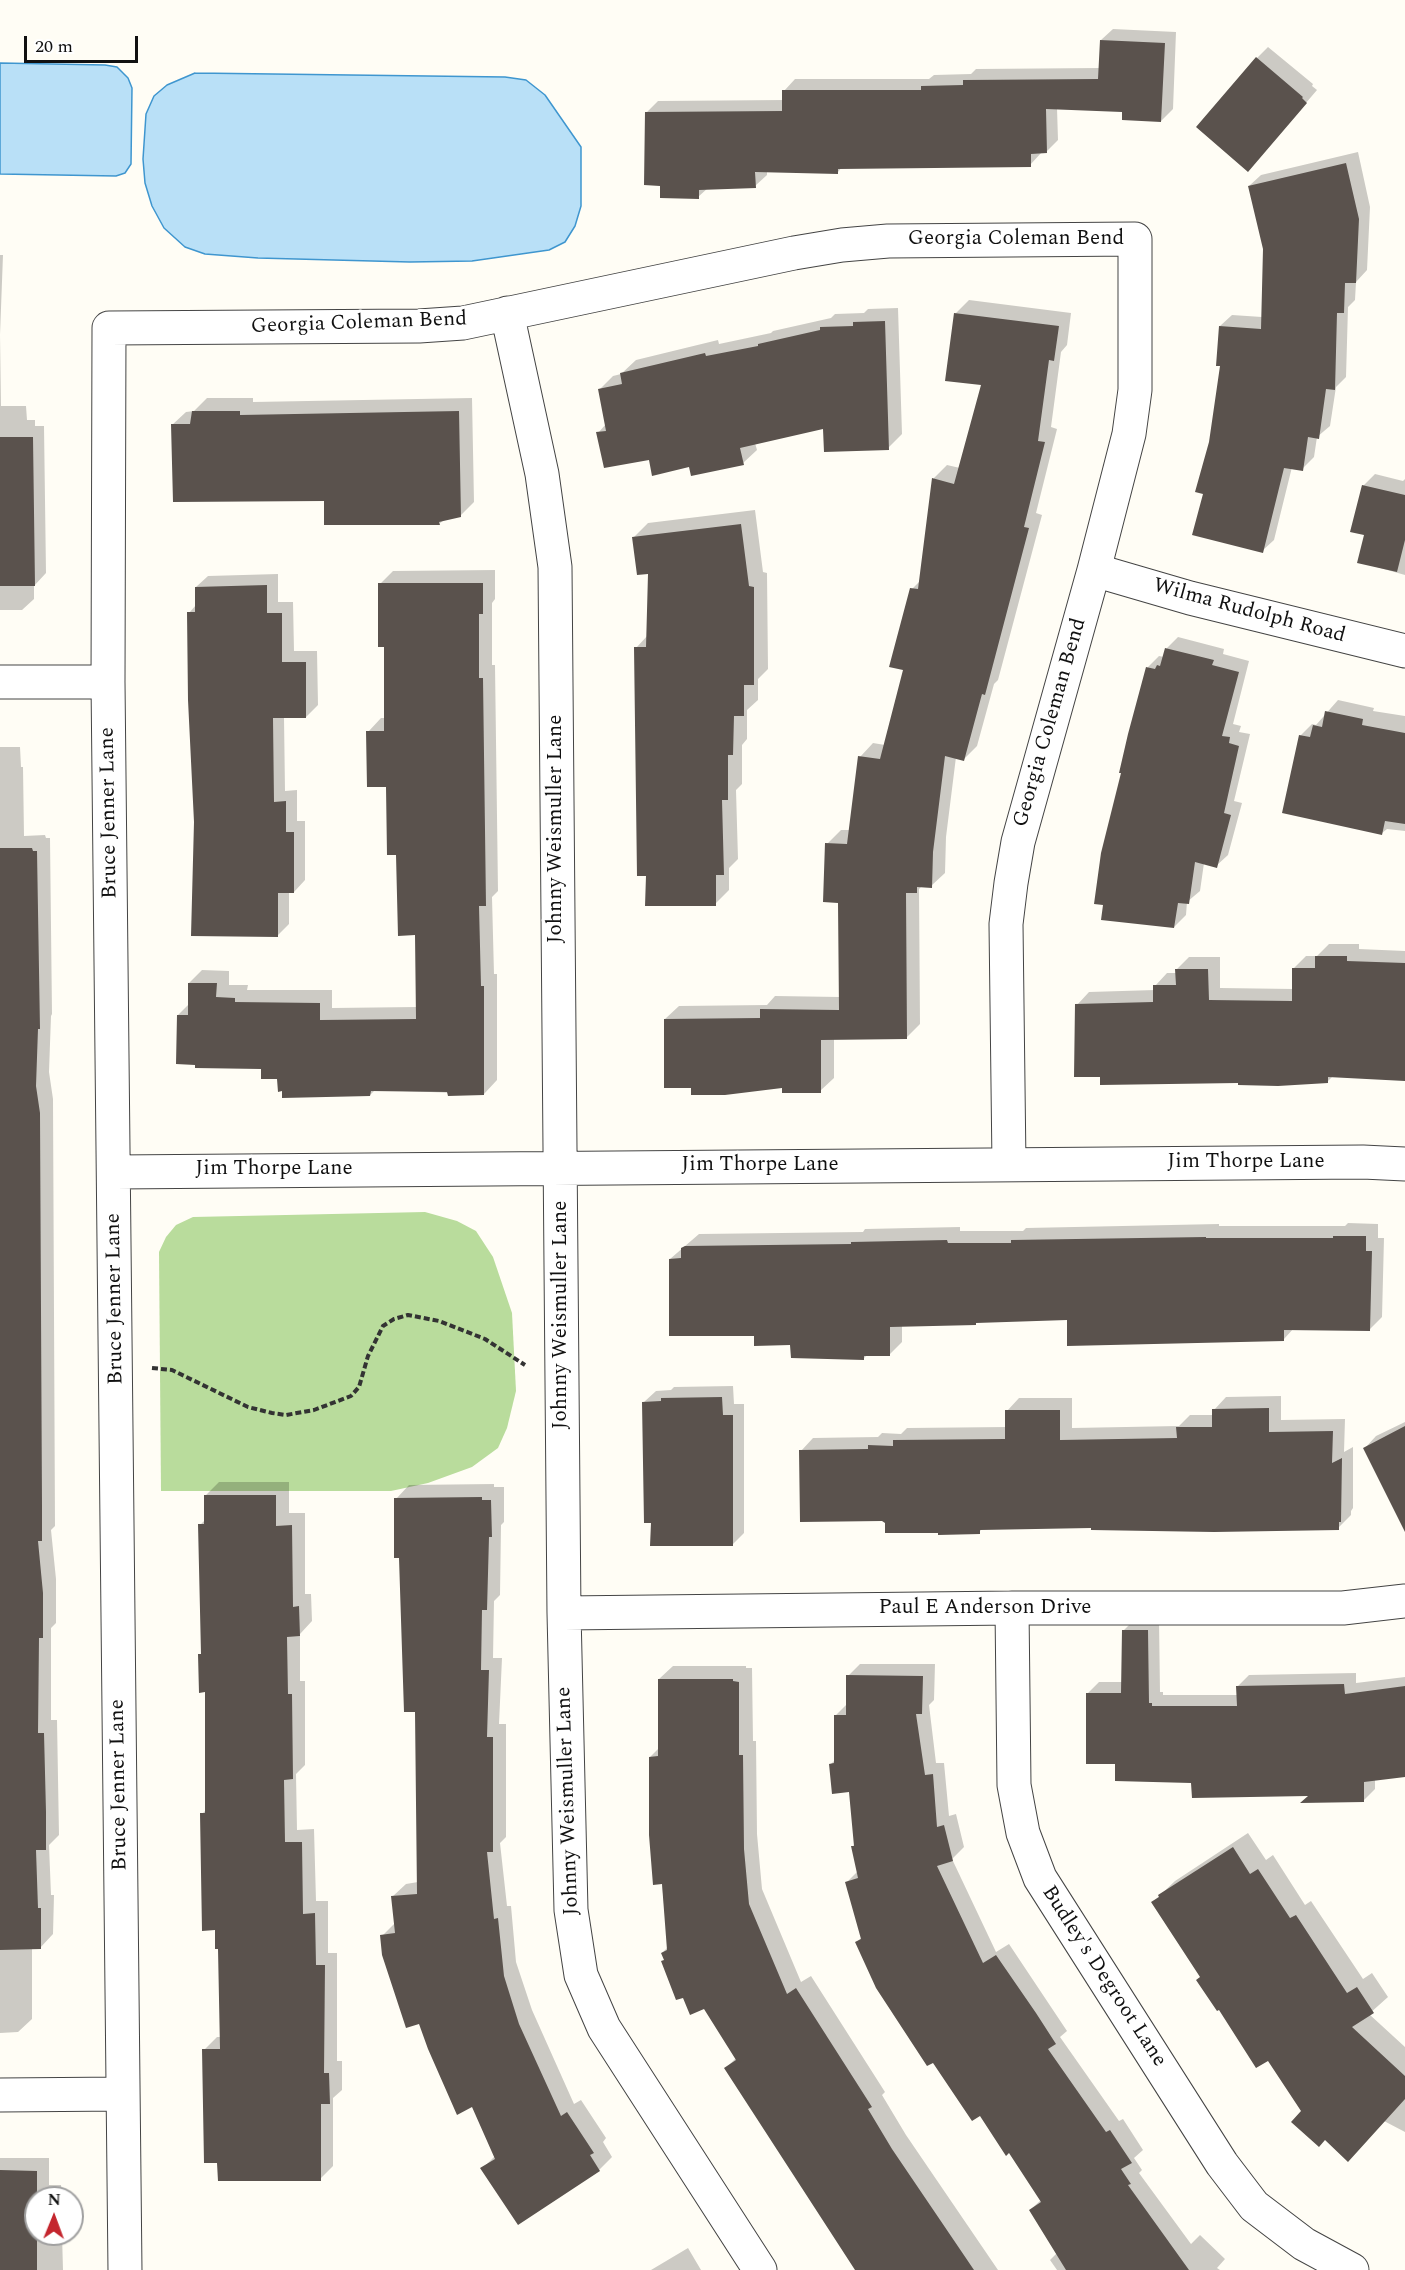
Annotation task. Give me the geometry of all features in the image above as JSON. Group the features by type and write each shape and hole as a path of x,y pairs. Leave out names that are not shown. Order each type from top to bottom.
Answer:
{"street":[{"name":"Georgia Coleman Bend","path":"109,328 419,326 463,323 794,253 842,245 888,241 1135,239 1135,390 1129,434 1094,570 1018,842 1011,883 1006,924 1008,1165"},
{"name":"Johnny Weismuller Lane","path":"507,313 542,474 555,567 556,901 561,1167 564,1613 571,1910 582,1975 604,2028 760,2270"},
{"name":"Bruce Jenner Lane","path":"109,328 108,682 125,2270"},
{"name":"Wilma Rudolph Road","path":"1094,570 1190,598 1405,651"},
{"path":"0,682 108,682"},
{"name":"Jim Thorpe Lane","path":"115,1172 1363,1162 1405,1164"},
{"name":"Paul E Anderson Drive","path":"564,1613 1012,1608 1342,1608 1405,1601"},
{"name":"Budley's Degroot Lane","path":"1012,1608 1014,1785 1023,1833 1040,1878 1222,2164 1254,2206 1304,2244 1352,2270"},
{"path":"0,2095 123,2094"}],"path":[{"path":"152,1368 171,1370 248,1407 286,1415 314,1410 351,1396 359,1387 368,1356 383,1326 394,1319 408,1315 439,1321 485,1339 528,1367"}],"green space":[{"path":"425,1212 457,1221 476,1231 493,1257 512,1313 516,1391 507,1428 498,1448 472,1467 428,1483 391,1491 161,1491 159,1252 166,1237 176,1225 193,1217"}],"water":[{"path":"0,63 117,67 128,78 132,88 131,164 125,173 116,176 0,174"},
{"path":"195,73 505,77 526,80 545,95 581,147 581,206 575,226 565,242 549,250 472,261 410,262 258,258 205,254 185,247 164,228 152,206 145,183 143,159 146,114 154,96 167,85"}],"building":[{"path":"1100,40 1165,43 1161,122 1122,120 1122,112 1046,109 1047,153 1031,154 1031,167 838,169 838,174 755,172 756,188 699,190 699,199 660,198 660,186 644,185 645,112 782,111 782,90 921,90 921,86 963,85 963,80 1098,79"},
{"path":"1256,57 1307,103 1248,172 1196,127"},
{"path":"1346,163 1359,219 1356,283 1345,283 1344,313 1337,313 1335,390 1326,389 1319,439 1308,437 1303,471 1284,468 1263,553 1192,535 1203,494 1195,492 1209,442 1220,366 1216,366 1219,326 1261,329 1263,249 1248,186"},
{"path":"954,313 1059,326 1054,361 1049,360 1038,441 1045,442 1024,527 1029,528 985,695 982,694 964,761 945,756 933,852 932,888 917,887 917,893 906,893 907,1039 821,1040 821,1093 782,1093 782,1088 725,1095 691,1095 691,1088 664,1088 664,1019 760,1018 760,1009 839,1010 838,903 823,902 825,843 847,844 858,756 880,759 903,670 889,667 910,588 918,589 932,478 954,484 981,385 945,381"},
{"path":"885,321 889,450 824,452 823,429 740,448 744,465 691,476 689,467 652,476 649,460 604,468 596,432 606,431 598,389 622,384 620,373 705,353 706,356 758,346 758,344 820,330 820,327 853,326 853,322"},
{"path":"192,411 240,411 240,415 459,411 461,517 439,522 440,525 324,525 324,501 173,502 171,424 190,424"},
{"path":"0,437 33,437 35,586 0,586"},
{"path":"1362,485 1405,495 1405,540 1397,572 1357,563 1364,535 1350,532"},
{"path":"741,524 749,586 754,587 754,685 744,685 744,716 734,716 733,755 728,755 728,800 722,800 724,875 716,875 716,906 645,906 646,876 637,876 634,647 646,647 648,574 637,575 632,537"},
{"path":"378,583 483,583 483,614 479,614 479,678 483,678 486,906 479,906 481,986 484,986 484,1095 448,1096 447,1092 371,1091 370,1096 282,1098 282,1091 278,1092 277,1079 261,1079 261,1069 195,1068 195,1065 176,1064 177,1015 188,1015 188,983 217,983 216,997 235,998 235,1002 320,1003 320,1020 416,1019 415,935 398,936 396,855 387,855 386,787 367,787 366,731 384,731 384,647 378,647"},
{"path":"267,585 267,613 282,613 282,662 306,662 306,718 273,718 274,802 286,801 286,832 294,832 294,893 278,893 278,937 191,936 194,822 188,700 187,612 195,612 195,587"},
{"path":"1165,648 1214,660 1212,665 1239,672 1222,736 1230,737 1229,743 1239,746 1224,813 1231,815 1217,868 1195,862 1189,904 1178,903 1174,928 1101,920 1103,905 1094,904 1101,853 1146,667 1155,669 1157,665 1160,666"},
{"path":"1325,711 1363,719 1362,725 1405,733 1405,824 1385,821 1382,835 1282,813 1299,735 1310,737 1313,725 1322,727"},
{"path":"0,848 32,848 33,851 37,851 40,1029 38,1029 36,1086 40,1113 42,1506 42,1541 38,1541 43,1593 43,1638 39,1638 38,1733 44,1733 46,1850 36,1850 38,1908 41,1908 41,1949 0,1950"},
{"path":"1315,956 1347,956 1347,961 1405,963 1405,1081 1328,1077 1328,1083 1278,1086 1238,1085 1238,1083 1100,1085 1100,1077 1074,1077 1075,1004 1153,1002 1153,985 1176,985 1175,969 1208,969 1209,1000 1292,1001 1292,968 1315,968"},
{"path":"1333,1236 1366,1236 1366,1251 1372,1251 1370,1331 1284,1330 1284,1341 1067,1346 1067,1320 890,1327 890,1356 864,1356 864,1360 791,1358 790,1345 754,1346 754,1336 669,1336 669,1259 681,1258 681,1248 685,1246 851,1244 851,1242 947,1240 948,1243 1011,1243 1011,1240 1333,1238"},
{"path":"722,1397 723,1415 733,1415 733,1546 650,1546 651,1523 644,1523 642,1402 661,1401 661,1398"},
{"path":"1269,1408 1269,1432 1333,1431 1332,1463 1342,1458 1339,1530 1214,1532 1091,1530 1091,1528 980,1530 980,1534 938,1535 938,1533 885,1533 885,1523 882,1521 800,1522 799,1450 868,1449 868,1445 893,1446 893,1440 1005,1439 1005,1410 1060,1410 1060,1440 1177,1438 1176,1427 1212,1427 1212,1409"},
{"path":"1405,1426 1405,1532 1363,1448"},
{"path":"204,1495 276,1495 276,1526 292,1525 293,1607 299,1606 300,1636 287,1637 288,1694 292,1694 293,1779 284,1780 285,1842 302,1842 303,1914 315,1913 316,1965 325,1965 324,2073 329,2073 330,2104 321,2104 321,2181 218,2181 217,2163 204,2163 202,2049 220,2049 218,1949 215,1949 215,1930 202,1931 200,1813 205,1813 205,1692 199,1693 198,1654 201,1654 198,1524 204,1524"},
{"path":"482,1497 482,1500 491,1500 492,1537 489,1537 487,1610 482,1610 481,1670 489,1670 487,1737 493,1737 493,1852 487,1852 494,1919 498,1918 504,1976 519,2024 561,2116 567,2112 594,2153 590,2155 600,2171 518,2225 480,2168 495,2159 472,2107 457,2115 419,2024 406,2028 382,1955 380,1935 395,1933 391,1896 417,1894 415,1712 404,1712 399,1558 394,1558 394,1498"},
{"path":"1122,1630 1148,1630 1149,1703 1152,1703 1152,1706 1237,1706 1236,1686 1344,1684 1345,1694 1405,1686 1405,1777 1364,1782 1364,1802 1300,1803 1308,1796 1192,1798 1191,1783 1115,1781 1115,1764 1086,1764 1086,1693 1121,1693"},
{"path":"846,1675 923,1676 922,1714 916,1714 925,1775 933,1774 937,1827 944,1825 953,1861 937,1866 983,1963 996,1955 1036,2013 1056,2044 1048,2049 1106,2132 1110,2130 1132,2163 1121,2169 1131,2184 1128,2185 1189,2270 1066,2270 1029,2210 1041,2202 1009,2153 1006,2156 980,2116 972,2121 933,2063 927,2066 876,1988 855,1942 861,1939 845,1882 858,1878 851,1846 854,1846 849,1792 832,1794 829,1764 834,1763 834,1715 846,1715"},
{"path":"658,1679 733,1679 739,1682 739,1755 743,1755 744,1849 749,1904 787,1994 796,1988 872,2107 868,2109 892,2149 974,2270 855,2270 724,2068 736,2060 704,2009 690,2015 683,1998 676,2000 661,1961 664,1960 661,1953 667,1950 662,1884 653,1885 649,1835 649,1757 658,1756"},
{"path":"1233,1847 1250,1874 1258,1869 1290,1918 1296,1915 1347,1993 1357,1987 1374,2013 1352,2027 1405,2076 1405,2099 1348,2162 1325,2140 1319,2147 1291,2122 1301,2111 1268,2061 1256,2068 1219,2010 1217,2011 1196,1980 1200,1977 1151,1902 1159,1897 1158,1895"},
{"path":"0,2170 37,2171 37,2186 24,2186 24,2246 37,2246 37,2270 0,2270"}]}
